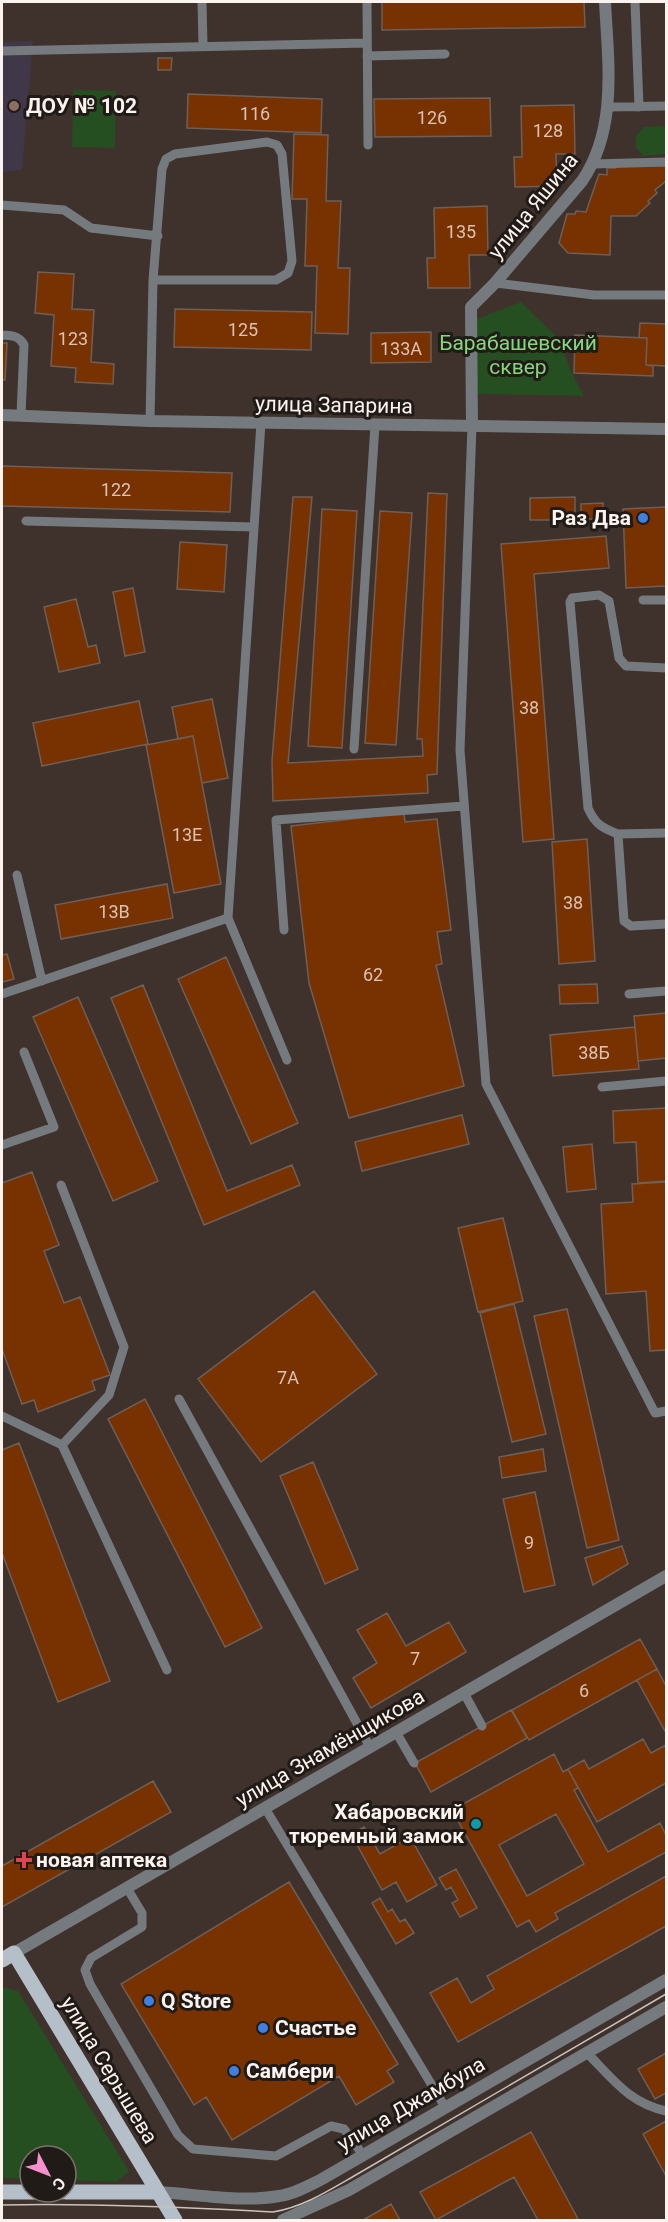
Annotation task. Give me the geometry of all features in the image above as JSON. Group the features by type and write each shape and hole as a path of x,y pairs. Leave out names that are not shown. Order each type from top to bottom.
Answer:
{"main road":[{"name":"улица Серышева","path":"8,1957 175,2220"},
{"path":"2,2192 18,2192"},
{"path":"78,2192 158,2192"}],"street":[{"name":"улица Яшина","path":"472,426 471,307 495,283 582,181 594,164 602,141 608,107 605,2"},
{"name":"улица Запарина","path":"2,414 150,421 666,429"},
{"name":"улица Знамёнщикова","path":"8,1957 666,1576"},
{"name":"улица Джамбула","path":"158,2192 235,2198 278,2197 296,2192 666,1980"},
{"name":"улица Джамбула","path":"283,2220 349,2190 666,2007"}],"lane":[{"path":"202,2 203,46"},
{"path":"367,2 368,145"},
{"path":"635,2 639,107"},
{"path":"2,51 367,43"},
{"path":"367,56 445,54"},
{"path":"608,107 666,106"},
{"path":"150,421 153,280 162,169 166,159 175,154 267,142 277,146 282,154 292,261 288,273 276,280 153,280"},
{"path":"594,164 666,162"},
{"path":"2,205 64,210 91,228 158,236"},
{"path":"495,283 594,295 666,295"},
{"path":"2,335 15,336 21,339 24,345 21,415"},
{"path":"261,423 228,918 287,1060"},
{"path":"354,749 375,425"},
{"path":"472,426 460,750 486,1084 655,1413 666,1411"},
{"path":"26,521 254,527"},
{"path":"666,668 626,666 619,658 609,601 599,594 572,598 570,602 588,808 593,821 618,834 666,833"},
{"path":"643,600 666,600"},
{"path":"284,930 276,820 464,806"},
{"path":"618,834 624,921 631,926 666,924"},
{"path":"17,874 42,981"},
{"path":"2,994 228,918"},
{"path":"629,994 666,991"},
{"path":"2,1145 54,1127 24,1052"},
{"path":"602,1087 666,1081"},
{"path":"61,1185 124,1347 110,1395 62,1445"},
{"path":"179,1399 370,1747"},
{"path":"2,1416 62,1445 167,1670"},
{"path":"464,1694 483,1726"},
{"path":"396,1732 414,1763"},
{"path":"265,1808 445,2107"},
{"path":"127,1888 142,1913 142,1927 91,1958 85,1970 90,1984 178,2135 193,2149 276,2156 331,2126 344,2129 363,2155"},
{"path":"587,2053 637,2101 666,2111"}],"shaded area":[{"name":"ДОУ № 102","path":"33,41 22,170 2,172 2,42"}],"green space":[{"path":"73,90 116,91 115,148 72,147"},
{"path":"666,126 666,154 643,156 636,148 636,136 644,127"},
{"name":"Барабашевский сквер","path":"521,302 559,339 571,371 584,396 477,394 477,319"},
{"path":"2,1987 18,1991 129,2171 117,2182 78,2180 78,2144 18,2144 18,2179 2,2178"}],"building":[{"path":"382,2 584,2 585,27 382,30"},
{"path":"158,58 172,58 171,70 158,70"},
{"path":"188,94 322,99 321,133 187,128"},
{"path":"490,98 491,136 375,137 374,99"},
{"path":"574,105 575,154 556,154 557,186 515,187 514,157 522,157 521,106"},
{"path":"294,134 328,135 326,201 341,201 338,268 350,268 348,334 315,333 317,266 305,266 307,199 292,199"},
{"path":"615,165 666,166 666,181 655,190 657,193 648,201 650,203 636,216 611,216 610,255 568,253 559,243 567,214 575,214 576,211 586,212 599,174 607,175 607,168 615,168"},
{"path":"487,206 488,255 469,255 470,288 428,288 427,258 435,258 434,208"},
{"path":"38,272 74,274 72,309 94,310 91,362 114,364 113,384 75,382 76,368 51,366 54,315 35,313"},
{"path":"175,309 312,312 311,350 174,347"},
{"path":"640,323 666,324 666,366 646,365 647,338 639,338"},
{"path":"431,332 431,362 371,363 371,333"},
{"path":"575,335 647,338 646,365 653,366 653,376 574,373"},
{"path":"2,343 7,343 5,380 2,380"},
{"path":"2,466 232,473 230,512 2,506"},
{"path":"428,493 447,494 437,774 427,775 428,793 273,801 272,761 293,497 312,497 288,763 423,756 422,739 417,739"},
{"path":"575,497 575,520 530,520 530,498"},
{"path":"603,503 603,519 581,519 581,504"},
{"path":"666,507 666,586 626,588 623,509"},
{"path":"322,509 357,511 342,748 308,746"},
{"path":"380,511 412,513 396,745 365,743"},
{"path":"606,536 609,568 534,574 554,839 523,842 501,544"},
{"path":"180,542 227,545 224,592 177,589"},
{"path":"133,588 145,652 125,656 113,592"},
{"path":"76,599 88,647 96,645 100,663 59,672 44,607"},
{"path":"212,699 228,778 202,783 193,736 178,739 172,707"},
{"path":"139,701 148,744 42,766 33,723"},
{"path":"193,736 221,884 174,893 146,745"},
{"path":"404,813 405,822 437,819 451,930 437,932 442,964 436,965 464,1086 349,1118 309,983 291,826"},
{"path":"587,839 595,961 559,964 552,842"},
{"path":"167,884 173,918 61,939 55,905"},
{"path":"7,954 14,979 2,982 2,955"},
{"path":"226,957 298,1123 251,1144 178,979"},
{"path":"597,984 598,1003 560,1004 559,985"},
{"path":"143,985 227,1191 292,1165 300,1185 204,1225 111,998"},
{"path":"78,997 158,1181 113,1201 33,1017"},
{"path":"666,1013 666,1058 638,1061 634,1016"},
{"path":"635,1027 639,1069 553,1076 550,1035"},
{"path":"666,1108 666,1181 638,1183 636,1142 614,1143 613,1111"},
{"path":"462,1115 469,1144 362,1171 355,1142"},
{"path":"592,1144 596,1189 567,1192 563,1147"},
{"path":"32,1172 59,1245 44,1251 64,1303 80,1297 110,1375 92,1381 95,1390 38,1412 34,1400 22,1404 2,1349 2,1183"},
{"path":"666,1182 666,1350 650,1351 646,1291 606,1294 601,1204 633,1202 632,1184"},
{"path":"503,1218 523,1301 478,1312 458,1228"},
{"path":"314,1291 377,1374 261,1462 198,1379"},
{"path":"514,1304 546,1434 512,1442 480,1313"},
{"path":"567,1309 619,1540 587,1548 534,1316"},
{"path":"145,1399 262,1628 225,1647 108,1419"},
{"path":"19,1443 110,1681 58,1702 2,1553 2,1450"},
{"path":"543,1449 546,1471 502,1478 499,1457"},
{"path":"313,1462 358,1569 325,1584 280,1476"},
{"path":"535,1492 555,1585 524,1592 503,1499"},
{"path":"622,1546 628,1564 593,1585 585,1558"},
{"path":"387,1613 406,1646 449,1622 466,1652 371,1708 353,1678 377,1663 357,1630"},
{"path":"640,1639 657,1669 529,1740 512,1710"},
{"path":"657,1669 666,1686 666,1733 637,1680"},
{"path":"511,1710 527,1738 431,1792 415,1763"},
{"path":"643,1739 651,1753 666,1745 666,1783 597,1822 568,1769 584,1760 589,1769"},
{"path":"554,1754 563,1772 568,1769 578,1788 574,1790 608,1852 660,1823 666,1835 666,1852 555,1913 558,1919 536,1932 529,1920 517,1927 452,1810","holes":["556,1814 584,1864 527,1896 499,1845"]},
{"path":"153,1781 171,1812 2,1907 2,1866"},
{"path":"364,1827 380,1854 410,1837 437,1885 407,1902 396,1882 382,1890 351,1834"},
{"path":"456,1869 477,1908 460,1917 452,1903 458,1900 451,1887 446,1890 439,1878"},
{"path":"666,1876 666,1926 458,2042 430,1993 457,1978 471,2003 494,1989 487,1976"},
{"name":"Счастье","path":"289,1882 398,2064 387,2071 394,2082 356,2105 339,2076 232,2140 206,2097 194,2105 121,1984"},
{"path":"380,1898 388,1912 392,1909 400,1922 405,1919 414,1933 396,1944 372,1903"},
{"path":"666,2053 666,2093 655,2099 638,2069"},
{"path":"666,2121 666,2176 643,2134"},
{"path":"531,2132 578,2219 538,2220 514,2177 436,2220 420,2192"},
{"path":"391,2204 400,2220 363,2220"}],"tram line":[{"path":"2,2205 137,2206 273,2212 284,2210 315,2198 335,2187 666,1994"}],"place":[{"name":"ДОУ № 102","path":"14,106"},
{"name":"Раз Два","path":"643,518"},
{"name":"Хабаровский тюремный замок","path":"476,1824"},
{"name":"новая аптека","path":"24,1860"},
{"name":"Q Store","path":"149,2001"},
{"name":"Счастье","path":"263,2028"},
{"name":"Самбери","path":"234,2071"}]}
